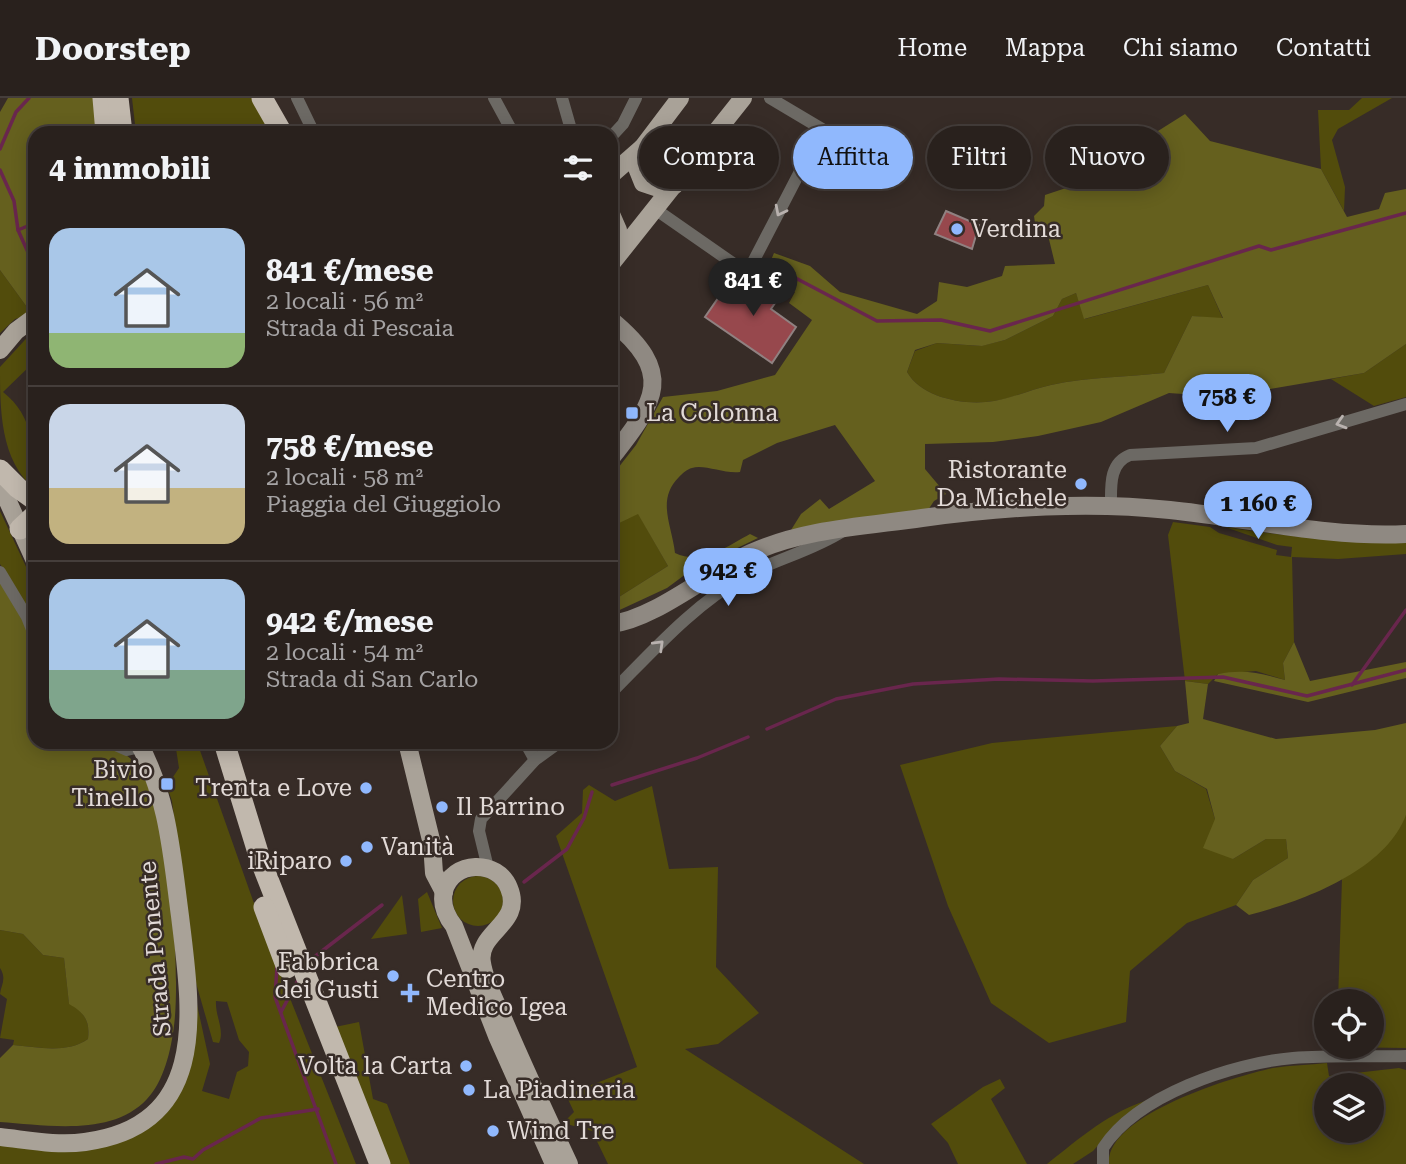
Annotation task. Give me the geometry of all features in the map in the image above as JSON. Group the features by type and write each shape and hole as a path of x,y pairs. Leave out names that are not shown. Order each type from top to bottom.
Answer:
{"highway":[{"path":"103,98 105,126"},
{"path":"118,98 122,126"},
{"path":"123,126 124,98"},
{"path":"262,98 278,126"},
{"path":"0,470 28,494"},
{"path":"211,749 270,924 365,1164"},
{"path":"226,749 260,859 380,1164"}],"main road":[{"path":"721,126 743,98"},
{"path":"657,126 677,100"},
{"path":"618,157 639,140"},
{"path":"618,169 639,150"},
{"path":"618,254 672,189"},
{"path":"0,350 16,331 28,322"},
{"path":"0,484 28,520"},
{"name":"Strada Ponente","path":"0,1137 63,1143 109,1137 137,1124 157,1109 166,1099 185,1060 189,1034 189,997 170,840 159,789 141,749"},
{"path":"410,749 432,844 435,873 444,892 444,911 454,926 497,1036 554,1164"},
{"path":"432,844 446,859 463,869"},
{"path":"444,892 451,879 463,869 471,867 488,868 506,880 513,901 505,922 486,942 481,957 482,966 569,1164"},
{"path":"454,926 475,935 497,929"}],"street":[{"path":"297,98 311,126"},
{"path":"494,98 509,126"},
{"path":"562,98 570,126"},
{"path":"618,129 636,98"},
{"path":"655,209 734,264 749,267 822,129 770,98"},
{"path":"618,326 632,337 652,370 651,394 638,422 618,449"},
{"path":"618,337 639,347"},
{"path":"1111,505 1113,473 1120,461 1130,455 1256,448 1406,404"},
{"path":"618,623 631,620 664,603 752,552 795,538 979,511 1111,505 1212,515 1343,534 1406,534"},
{"path":"618,686 684,622 722,591 769,564 828,541 847,529"},
{"path":"0,572 28,620"},
{"path":"529,749 535,760"},
{"path":"488,868 480,822 535,760 550,749"},
{"path":"1103,1164 1102,1152 1106,1144 1135,1117 1165,1096 1225,1073 1292,1058 1406,1056"}],"shaded area":[{"path":"8,98 96,98 98,126 28,126 28,308 0,270 0,112"},
{"path":"132,98 252,98 268,126 135,126"},
{"path":"1362,98 1392,98 1338,129 1332,140 1345,187 1344,211 1321,169 1318,110 1349,110"},
{"path":"1185,114 1210,141 1321,169 1347,217 1379,209 1385,193 1406,189 1406,344 1364,373 1224,397 1169,393 1101,422 1038,436 993,442 925,444 925,469 946,494 934,501 928,510 791,530 801,514 820,499 829,509 875,481 835,425 777,443 743,460 740,472 702,467 690,469 679,477 668,495 667,513 675,553 704,556 750,534 758,538 690,571 667,588 618,611 618,598 668,566 638,514 618,524 618,468 636,445 663,397 717,391 775,375 812,320 789,303 795,292 766,272 774,253 810,266 840,292 917,314 937,301 939,282 967,287 1002,276 1005,266 1055,264 1047,231 1036,230 1034,216 1044,206 1045,195 1063,189 1169,189 1169,126 1166,126","holes":["1208,285 1223,318 1192,316 1164,373 1065,382 1001,400 970,402 933,394 914,381 907,372 915,350 937,343 982,346 1005,340 1053,316 1062,299 1076,293 1084,319"]},
{"path":"0,270 28,308 28,315 15,319 0,333"},
{"path":"1208,285 1223,319 1192,316 1164,373 1065,382 1001,400 970,402 933,394 914,381 907,372 915,351 937,343 981,346 1005,340 1053,316 1062,299 1076,293 1085,319"},
{"path":"28,337 28,368 3,392 21,412 28,426 28,482 15,464 4,433 0,367"},
{"path":"1406,344 1406,397 1374,406 1331,379 1364,373"},
{"path":"0,511 28,571 28,605 26,606 0,564"},
{"path":"638,513 668,566 618,598 618,523"},
{"path":"1173,522 1210,527 1219,533 1277,550 1276,555 1291,557 1292,547 1277,545 1225,527 1338,540 1406,540 1406,554 1338,559 1292,557 1294,642 1283,663 1285,680 1256,671 1218,674 1208,684 1185,681 1168,535"},
{"path":"0,581 28,629 28,749 120,751 131,759 145,779 156,808 170,886 176,1001 169,1055 162,1074 153,1092 133,1111 116,1119 78,1126 0,1122 0,1058 13,1045 71,1047 88,1039 88,1033 85,1018 69,1004 64,958 43,955 23,934 0,930"},
{"path":"1294,642 1310,681 1406,662 1406,678 1308,702 1214,681 1218,674 1236,672 1285,680 1283,663"},
{"path":"1185,681 1208,684 1203,719 1276,739 1375,730 1406,723 1406,815 1395,835 1361,868 1340,881 1293,901 1249,915 1236,905 1253,880 1288,858 1286,839 1266,839 1233,859 1203,848 1215,819 1207,789 1175,771 1160,746 1177,726 1189,723"},
{"path":"1177,726 1160,746 1175,771 1206,789 1215,819 1233,859 1266,839 1286,839 1288,858 1253,880 1236,905 1187,923 1130,971 1126,1022 1049,1043 991,1003 948,906 900,765 992,743"},
{"path":"176,749 199,749 268,943 356,1164 0,1164 0,1145 61,1151 158,1121 196,1000 210,1064 202,1091 229,1099 237,1072 248,1066 249,1052 239,1040 227,1002 216,1001 221,1038 219,1043 213,1042 194,976 172,801 167,786 179,768"},
{"path":"589,785 615,801 652,786 669,869 718,867 716,967 759,1013 718,1044 685,1049 864,1164 608,1164 592,1131 563,1123 574,1112 566,1095 637,1067 556,836 582,813 583,790"},
{"path":"1406,815 1406,1048 1384,1048 1384,989 1338,989 1342,879 1357,869"},
{"path":"478,876 496,883 503,901 496,919 478,926 460,919 453,901 460,883"},
{"path":"427,892 442,928 421,932 418,899"},
{"path":"402,895 407,934 371,939"},
{"path":"0,930 23,934 43,955 64,958 69,1003 85,1018 88,1039 71,1047 52,1048 13,1045 14,1040 0,1038 7,999 0,994 3,979 0,968"},
{"path":"359,1022 373,1099 387,1104 410,1164 390,1164 335,1027"},
{"path":"1327,1063 1329,1073 1314,1073 1314,1143 1384,1143 1384,1073 1355,1073 1399,1068 1406,1070 1406,1164 1109,1164 1113,1146 1128,1129 1149,1114 1203,1089 1280,1067"},
{"path":"1000,1079 1005,1088 991,1099 1027,1164 958,1164 948,1143 931,1124 983,1087"},
{"path":"1151,1099 1112,1130 1093,1151 1073,1164 1047,1164 1109,1118"}],"building":[{"name":"Verdina","path":"946,211 979,225 972,249 935,234"},
{"path":"758,277 782,293 771,309 796,327 772,363 705,317 730,281 747,293"}],"waterway":[{"path":"0,149 16,112 29,98"},
{"path":"0,170 14,201 18,230 28,252"},
{"path":"769,264 877,321 941,320 990,331 1259,246 1271,250 1406,213"},
{"path":"18,230 28,226"},
{"path":"1352,685 1406,610"},
{"path":"767,729 836,699 913,684 999,679 1093,681 1223,677 1307,696 1406,670"},
{"path":"612,785 697,758 748,737"},
{"path":"524,882 567,849 584,818 592,792"},
{"path":"309,961 382,905"},
{"path":"277,967 275,997 336,1164"},
{"path":"281,1012 298,980"},
{"path":"156,1164 184,1157 193,1159 203,1150 261,1118 318,1109"}],"place":[{"name":"Verdina","path":"957,229"},
{"name":"La Colonna","path":"632,413"},
{"name":"Ristorante Da Michele","path":"1081,484"},
{"name":"Bivio Tinello","path":"167,784"},
{"name":"Trenta e Love","path":"366,788"},
{"name":"Il Barrino","path":"442,807"},
{"name":"Vanità","path":"367,847"},
{"name":"iRiparo","path":"346,861"},
{"name":"Fabbrica dei Gusti","path":"393,976"},
{"name":"Centro Medico Igea","path":"410,993"},
{"name":"Volta la Carta","path":"466,1066"},
{"name":"La Piadineria","path":"469,1090"},
{"name":"Wind Tre","path":"493,1131"}]}
